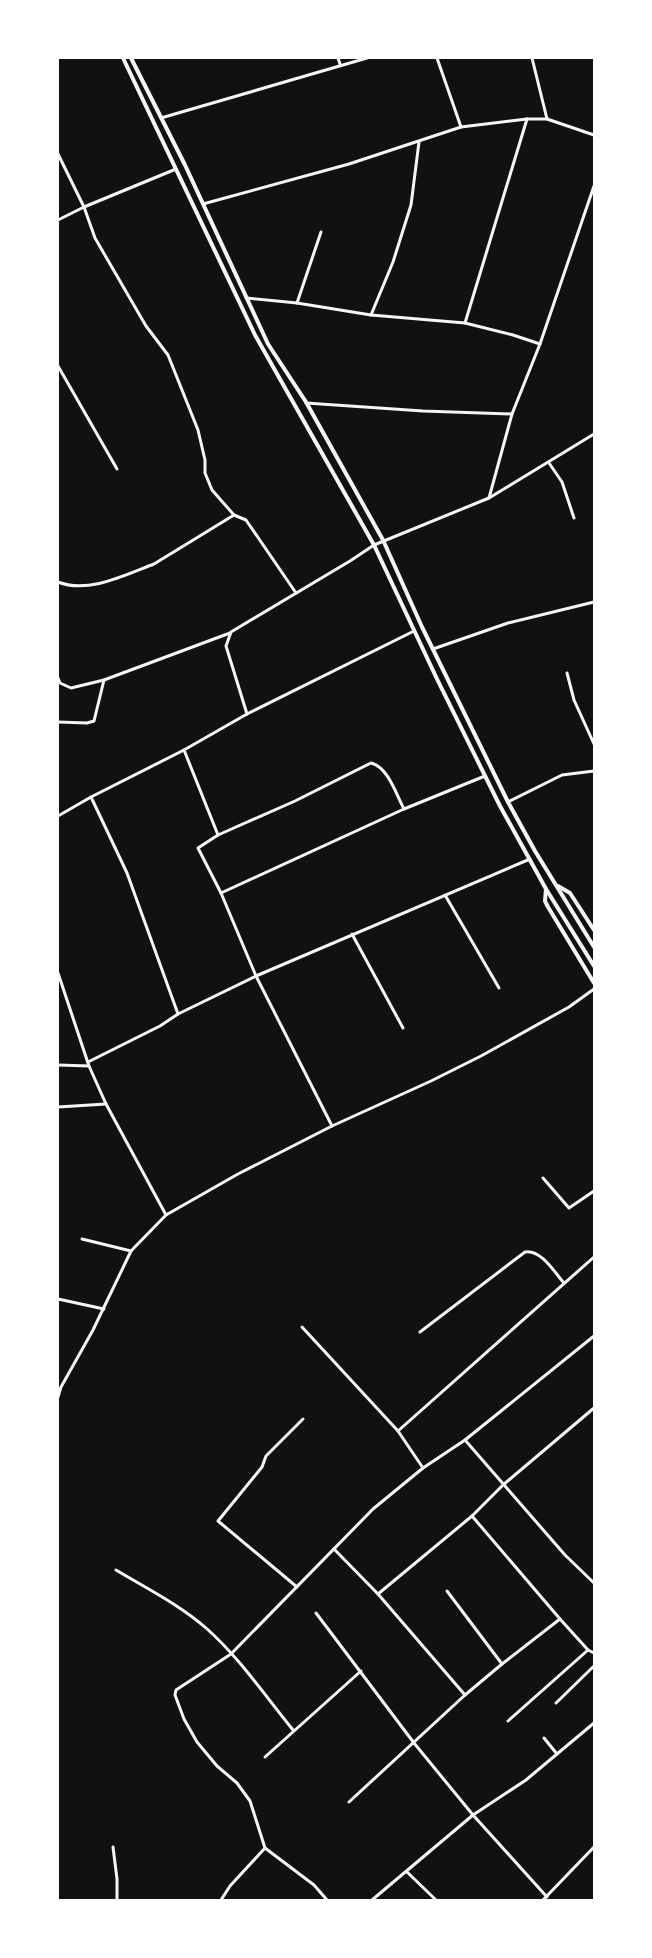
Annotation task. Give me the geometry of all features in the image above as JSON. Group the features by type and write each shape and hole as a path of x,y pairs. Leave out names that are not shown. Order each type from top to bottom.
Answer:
{"street":[{"path":"124,58 222,268 262,348 374,545 500,806 546,888 594,966"},
{"path":"131,58 203,204 274,355 306,402 383,540 508,802 535,851 594,947"},
{"path":"338,58 340,64"},
{"path":"161,118 340,64 367,58"},
{"path":"437,58 461,127"},
{"path":"532,58 547,119"},
{"path":"203,204 340,167 461,127 527,119 547,119 594,135"},
{"path":"465,324 527,119"},
{"path":"371,315 393,262 411,205 419,142"},
{"path":"58,154 84,207 95,238 146,326 168,355 198,430 208,481 212,490 234,515 246,520 296,594"},
{"path":"58,220 84,207 177,169"},
{"path":"489,498 512,414 540,344 594,186"},
{"path":"297,303 321,232"},
{"path":"246,298 297,303 371,315 465,324 513,335 540,344"},
{"path":"58,366 117,469"},
{"path":"306,402 423,411 512,414"},
{"path":"58,678 60,683 71,688 104,680 231,632 383,540 489,498 594,434"},
{"path":"549,463 562,482 574,518"},
{"path":"58,582 64,585 90,584 112,580 154,564 234,515"},
{"path":"433,648 508,623 594,602"},
{"path":"58,816 184,750 247,714 414,631"},
{"path":"231,632 226,646 247,714"},
{"path":"567,673 574,700 594,744"},
{"path":"58,722 87,723 94,721 104,680"},
{"path":"184,750 218,836"},
{"path":"332,1126 256,976 221,893 198,848 218,836 295,801 371,763 377,764 384,770 404,809"},
{"path":"508,802 562,776 594,771"},
{"path":"221,893 404,809 485,776"},
{"path":"92,797 127,874 178,1014"},
{"path":"58,1066 89,1064 160,1026 178,1014 256,976 530,859"},
{"path":"558,886 570,893 594,930"},
{"path":"546,888 548,907 594,983"},
{"path":"445,895 499,988"},
{"path":"352,934 403,1028"},
{"path":"58,973 89,1064 106,1104 166,1215"},
{"path":"58,1397 61,1387 104,1309 131,1251 166,1215 238,1174 332,1126 481,1056 569,1006 594,989"},
{"path":"58,1107 106,1104"},
{"path":"543,1178 569,1208 594,1191"},
{"path":"82,1240 131,1251"},
{"path":"420,1332 525,1252 530,1251 538,1254 564,1283"},
{"path":"398,1432 594,1257"},
{"path":"58,1299 104,1309"},
{"path":"302,1326 398,1432 423,1468"},
{"path":"327,1900 314,1885 264,1848 250,1801 237,1783 217,1766 197,1742 184,1719 175,1695 178,1688 231,1654 373,1509 423,1468 465,1440 594,1336"},
{"path":"378,1594 472,1516 503,1485 594,1408"},
{"path":"297,1587 218,1521 262,1467 266,1456 302,1419"},
{"path":"465,1440 565,1555 594,1583"},
{"path":"472,1516 560,1619 588,1650 594,1653"},
{"path":"334,1549 378,1594 465,1695"},
{"path":"116,1570 189,1614 208,1629 293,1730"},
{"path":"447,1591 502,1664"},
{"path":"316,1613 414,1743 473,1815 547,1896"},
{"path":"350,1802 465,1695 560,1619"},
{"path":"508,1721 588,1650"},
{"path":"556,1703 594,1666"},
{"path":"265,1757 361,1671"},
{"path":"372,1900 473,1815 526,1780 594,1723"},
{"path":"544,1738 557,1754"},
{"path":"112,1847 117,1878 117,1900"},
{"path":"543,1900 594,1847"},
{"path":"221,1900 230,1886 264,1848"},
{"path":"407,1872 436,1900"}]}
